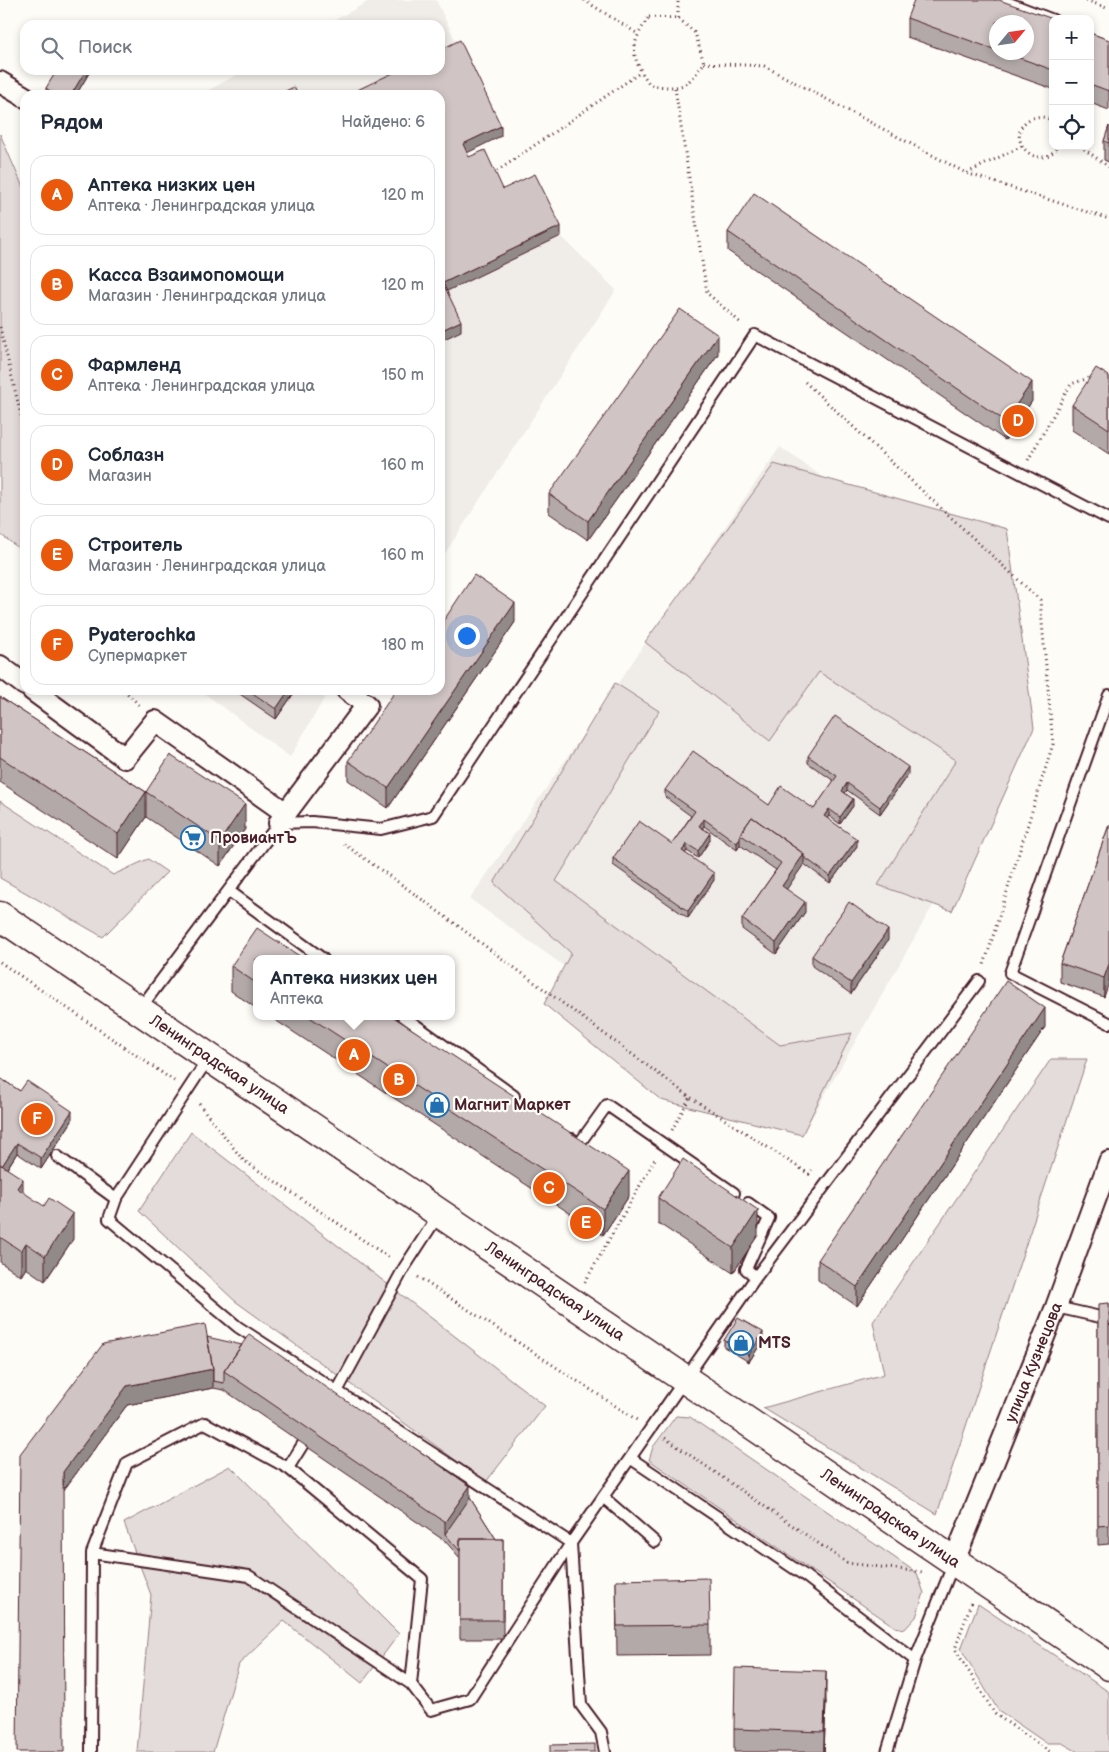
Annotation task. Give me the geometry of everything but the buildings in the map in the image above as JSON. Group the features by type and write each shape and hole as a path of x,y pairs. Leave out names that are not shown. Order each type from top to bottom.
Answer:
{"main road":[{"name":"Ленинградская улица","path":"0,916 685,1379 949,1574 1109,1666"}],"street":[{"path":"0,82 20,94"},
{"path":"0,666 20,681"},
{"path":"39,695 126,758 155,721 283,818 367,705 353,695"},
{"name":"улица Кузнецова","path":"949,1574 1056,1307 1109,1162"}],"lane":[{"path":"1001,0 1049,18"},
{"path":"139,1010 283,818 381,829 433,816 755,335 1109,519"},
{"path":"1109,695 1010,973 1109,1023"},
{"path":"229,890 318,955"},
{"path":"92,1554 249,1576 411,1684 431,1710 470,1699 603,1497 756,1277 979,981"},
{"path":"409,1020 523,1103"},
{"path":"209,1058 116,1199 109,1219 238,1327 572,1543"},
{"path":"563,1132 580,1144 607,1106 769,1218 746,1268 756,1277"},
{"path":"57,1156 116,1199"},
{"path":"328,1407 338,1392 404,1268 439,1214"},
{"path":"1056,1307 1109,1319"},
{"path":"91,1752 92,1554 127,1463 205,1423 288,1468 422,1579 411,1684"},
{"path":"288,1468 303,1444"},
{"path":"630,1458 804,1575 915,1660"},
{"path":"603,1497 654,1542"},
{"path":"572,1543 581,1705 602,1732 605,1752"},
{"path":"887,1752 915,1660 949,1574"}],"path":[{"path":"584,0 638,34"},
{"path":"678,0 678,18"},
{"path":"1086,0 1109,9"},
{"path":"649,17 678,18 695,33 704,63 692,81 675,88 650,85 634,58 638,34 649,17"},
{"path":"704,63 764,66 966,173 1109,219"},
{"path":"492,175 641,72"},
{"path":"675,88 707,293 755,335"},
{"path":"1049,119 1038,116 1028,121 1021,130 1020,138 1022,146 1027,152 1038,157 1050,155 1054,150"},
{"path":"966,173 1022,146"},
{"path":"1086,150 1109,167"},
{"path":"0,327 20,411"},
{"path":"1020,473 1071,384 1100,375"},
{"path":"799,376 1040,600 1053,744 979,981"},
{"path":"312,822 405,887 690,1098 809,1174 816,1166"},
{"path":"0,962 187,1089 243,1160 404,1268 650,1428 847,1563 949,1574 971,1601 955,1650 995,1714 1050,1752"},
{"path":"573,1304 690,1098"}],"shaded area":[{"path":"371,0 436,0 501,136 463,154 503,199 535,184 561,236 616,290 445,553 445,90 209,90 236,75 445,75 445,20 335,20"},
{"path":"0,134 20,180 20,549 0,534"},
{"path":"780,447 997,600 1034,728 802,1135 470,899"},
{"path":"774,464 1007,529 1034,728 952,911 878,885 956,760 819,672 770,741 645,642"},
{"path":"615,683 659,711 556,881 780,1045 852,1033 802,1135 661,1100 544,1004 571,953 494,883"},
{"path":"207,695 326,695 290,757"},
{"path":"0,801 113,875 148,859 167,872 103,937 0,878"},
{"path":"1051,1059 1087,1059 937,1514 763,1408 884,1374 873,1322"},
{"path":"191,1132 545,1406 486,1482 235,1301 139,1211"},
{"path":"676,1416 690,1417 917,1573 924,1593 916,1617 905,1629 895,1627 649,1460 653,1447"},
{"path":"230,1466 399,1634 362,1683 284,1621 239,1664 213,1752 137,1752 151,1595 124,1523"},
{"path":"978,1604 1109,1692 1109,1752 1078,1752 1062,1743 1046,1743 998,1710 961,1649"}],"place":[{"name":"Соблазн","path":"1018,421"},
{"name":"ПровиантЪ","path":"193,838"},
{"name":"Аптека низких цен","path":"354,1055"},
{"name":"Касса Взаимопомощи","path":"399,1080"},
{"name":"Магнит Маркет","path":"437,1105"},
{"name":"Pyaterochka","path":"37,1119"},
{"name":"Фармленд","path":"549,1188"},
{"name":"Строитель","path":"586,1223"},
{"name":"MTS","path":"741,1343"}]}
